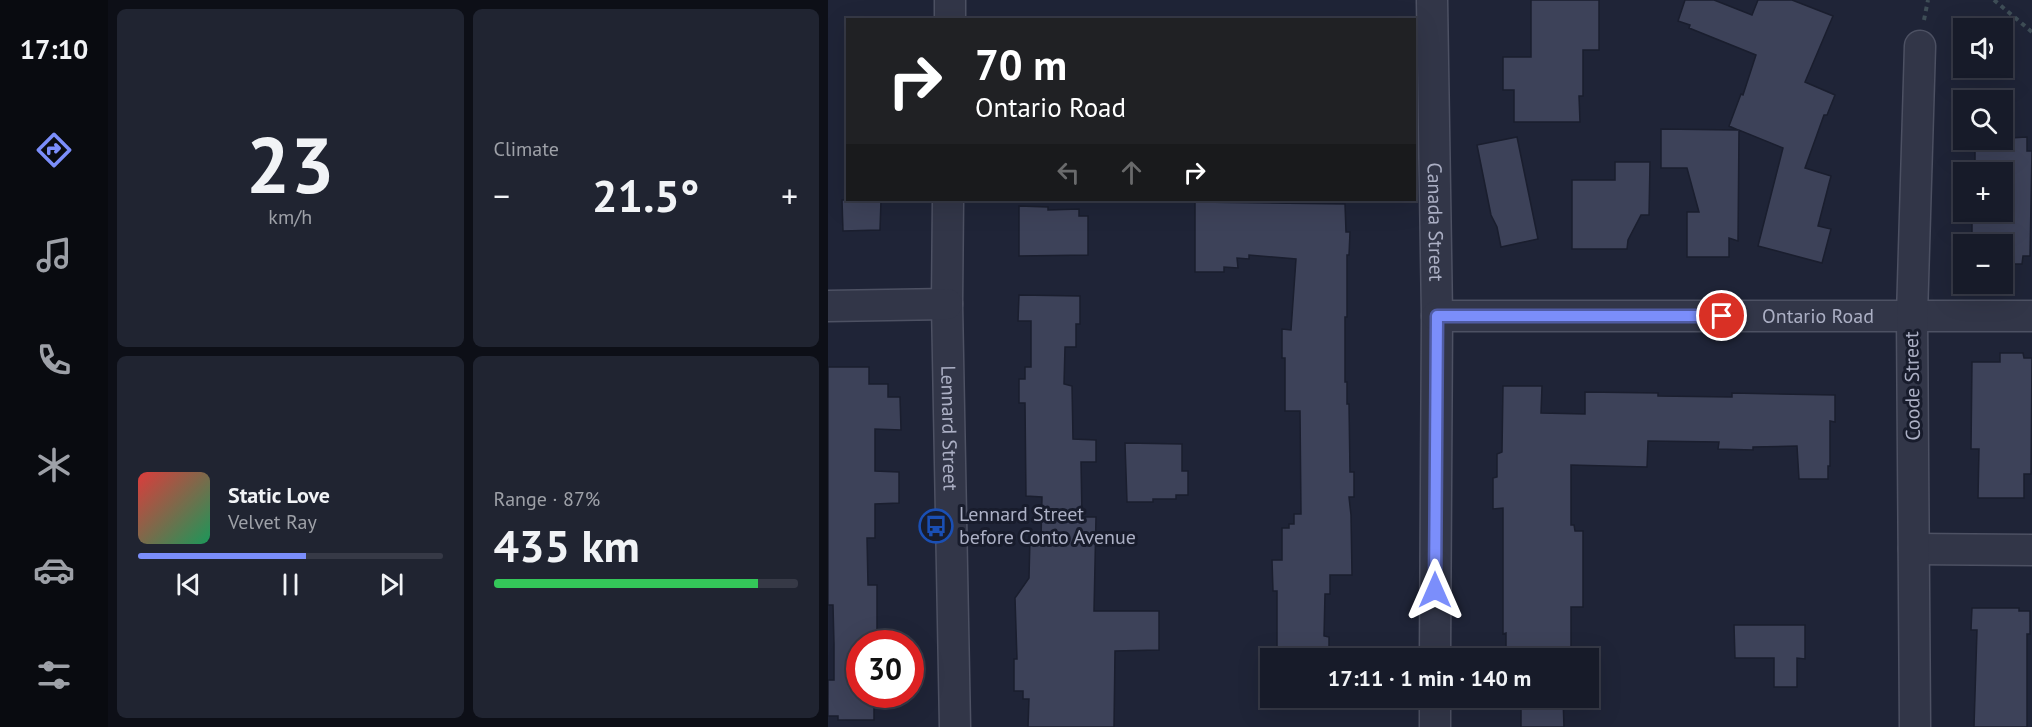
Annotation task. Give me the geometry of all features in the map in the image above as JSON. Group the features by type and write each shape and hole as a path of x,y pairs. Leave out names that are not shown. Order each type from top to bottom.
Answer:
{"street":[{"path":"950,0 950,18"},
{"name":"Canada Street","path":"1432,0 1437,316 1435,648"},
{"name":"Coode Street","path":"1915,727 1912,316 1920,46"},
{"name":"Lennard Street","path":"948,201 947,304 955,727"},
{"path":"828,306 947,304"},
{"name":"Ontario Road","path":"1437,316 2032,316"},
{"path":"1914,549 2032,550"},
{"path":"1435,708 1435,727"}],"path":[{"path":"1994,0 2032,32"}],"building":[{"path":"1531,0 1599,0 1599,50 1583,50 1583,96 1579,96 1580,122 1514,122 1514,90 1503,90 1503,57 1531,57"},
{"path":"1685,0 1714,0 1752,15 1758,0 1792,0 1833,16 1805,82 1835,95 1827,115 1824,115 1805,168 1831,176 1818,226 1831,229 1822,263 1758,246 1783,148 1739,130 1738,241 1729,238 1729,257 1687,257 1687,212 1699,212 1687,168 1661,168 1661,129 1738,130 1729,126 1741,94 1743,95 1756,55 1689,28 1690,25 1678,21"},
{"path":"1517,137 1538,239 1501,247 1497,227 1491,215 1477,145"},
{"path":"2027,137 2027,151 2032,151 2030,256 2023,256 2022,264 2013,264 2013,234 1972,234 1972,222 2013,222 2013,162 1975,162 1975,150 2013,150 2013,138"},
{"path":"1615,162 1650,162 1649,215 1641,215 1628,240 1627,249 1572,249 1572,180 1615,180"},
{"path":"842,200 881,201 880,230 843,231"},
{"path":"1195,202 1345,204 1346,232 1350,232 1349,255 1347,255 1345,382 1347,382 1347,404 1349,404 1350,472 1354,472 1354,497 1349,497 1352,575 1330,575 1330,594 1325,594 1324,636 1329,637 1329,648 1277,648 1277,591 1273,591 1272,560 1282,560 1282,528 1289,528 1289,524 1294,524 1294,514 1301,514 1300,411 1285,411 1285,358 1282,358 1282,329 1291,330 1296,259 1249,255 1249,259 1237,258 1238,268 1224,267 1224,272 1195,272"},
{"path":"1019,206 1048,207 1048,210 1079,209 1079,216 1088,216 1088,255 1019,256"},
{"path":"1019,295 1080,296 1080,324 1076,324 1076,347 1065,347 1064,384 1072,386 1073,439 1096,440 1096,462 1081,462 1082,517 1096,517 1094,611 1159,611 1159,650 1115,651 1114,727 1028,727 1029,699 1023,699 1023,691 1014,691 1014,659 1017,659 1015,598 1029,578 1030,538 1041,539 1042,497 1026,496 1025,403 1019,403 1019,379 1025,379 1025,367 1031,367 1031,321 1018,321"},
{"path":"2000,353 2023,353 2024,358 2032,358 2031,474 2024,474 2024,498 1978,498 1979,449 1971,449 1972,362 2000,362"},
{"path":"828,367 869,367 869,384 888,384 888,397 900,397 901,430 875,429 875,471 899,472 899,503 875,504 875,538 867,538 868,585 877,585 877,630 846,630 846,708 874,708 874,720 838,720 838,716 828,716 828,680 834,680 834,644 833,605 828,605"},
{"path":"1503,386 1542,386 1541,413 1585,414 1585,392 1732,397 1732,393 1835,395 1835,422 1830,421 1828,479 1799,479 1797,446 1753,447 1753,450 1718,449 1719,442 1648,441 1647,467 1571,465 1571,525 1574,525 1575,531 1583,531 1583,607 1571,607 1571,648 1506,648 1506,633 1503,634 1503,508 1493,509 1493,478 1497,477 1497,454 1502,452"},
{"path":"1125,443 1182,444 1182,471 1188,471 1188,495 1176,495 1176,499 1153,499 1153,502 1127,502"},
{"path":"1972,608 2019,608 2019,611 2030,611 2030,634 2027,634 2027,727 1974,727 1977,630 1971,630"},
{"path":"1734,625 1805,625 1805,659 1797,658 1797,687 1774,687 1774,658 1735,658"},
{"path":"1521,708 1563,708 1564,727 1521,727"}],"place":[{"name":"Lennard Street before Conto Avenue","path":"936,526"}],"route":[{"path":"1435,590 1437,316 1722,316"}]}
